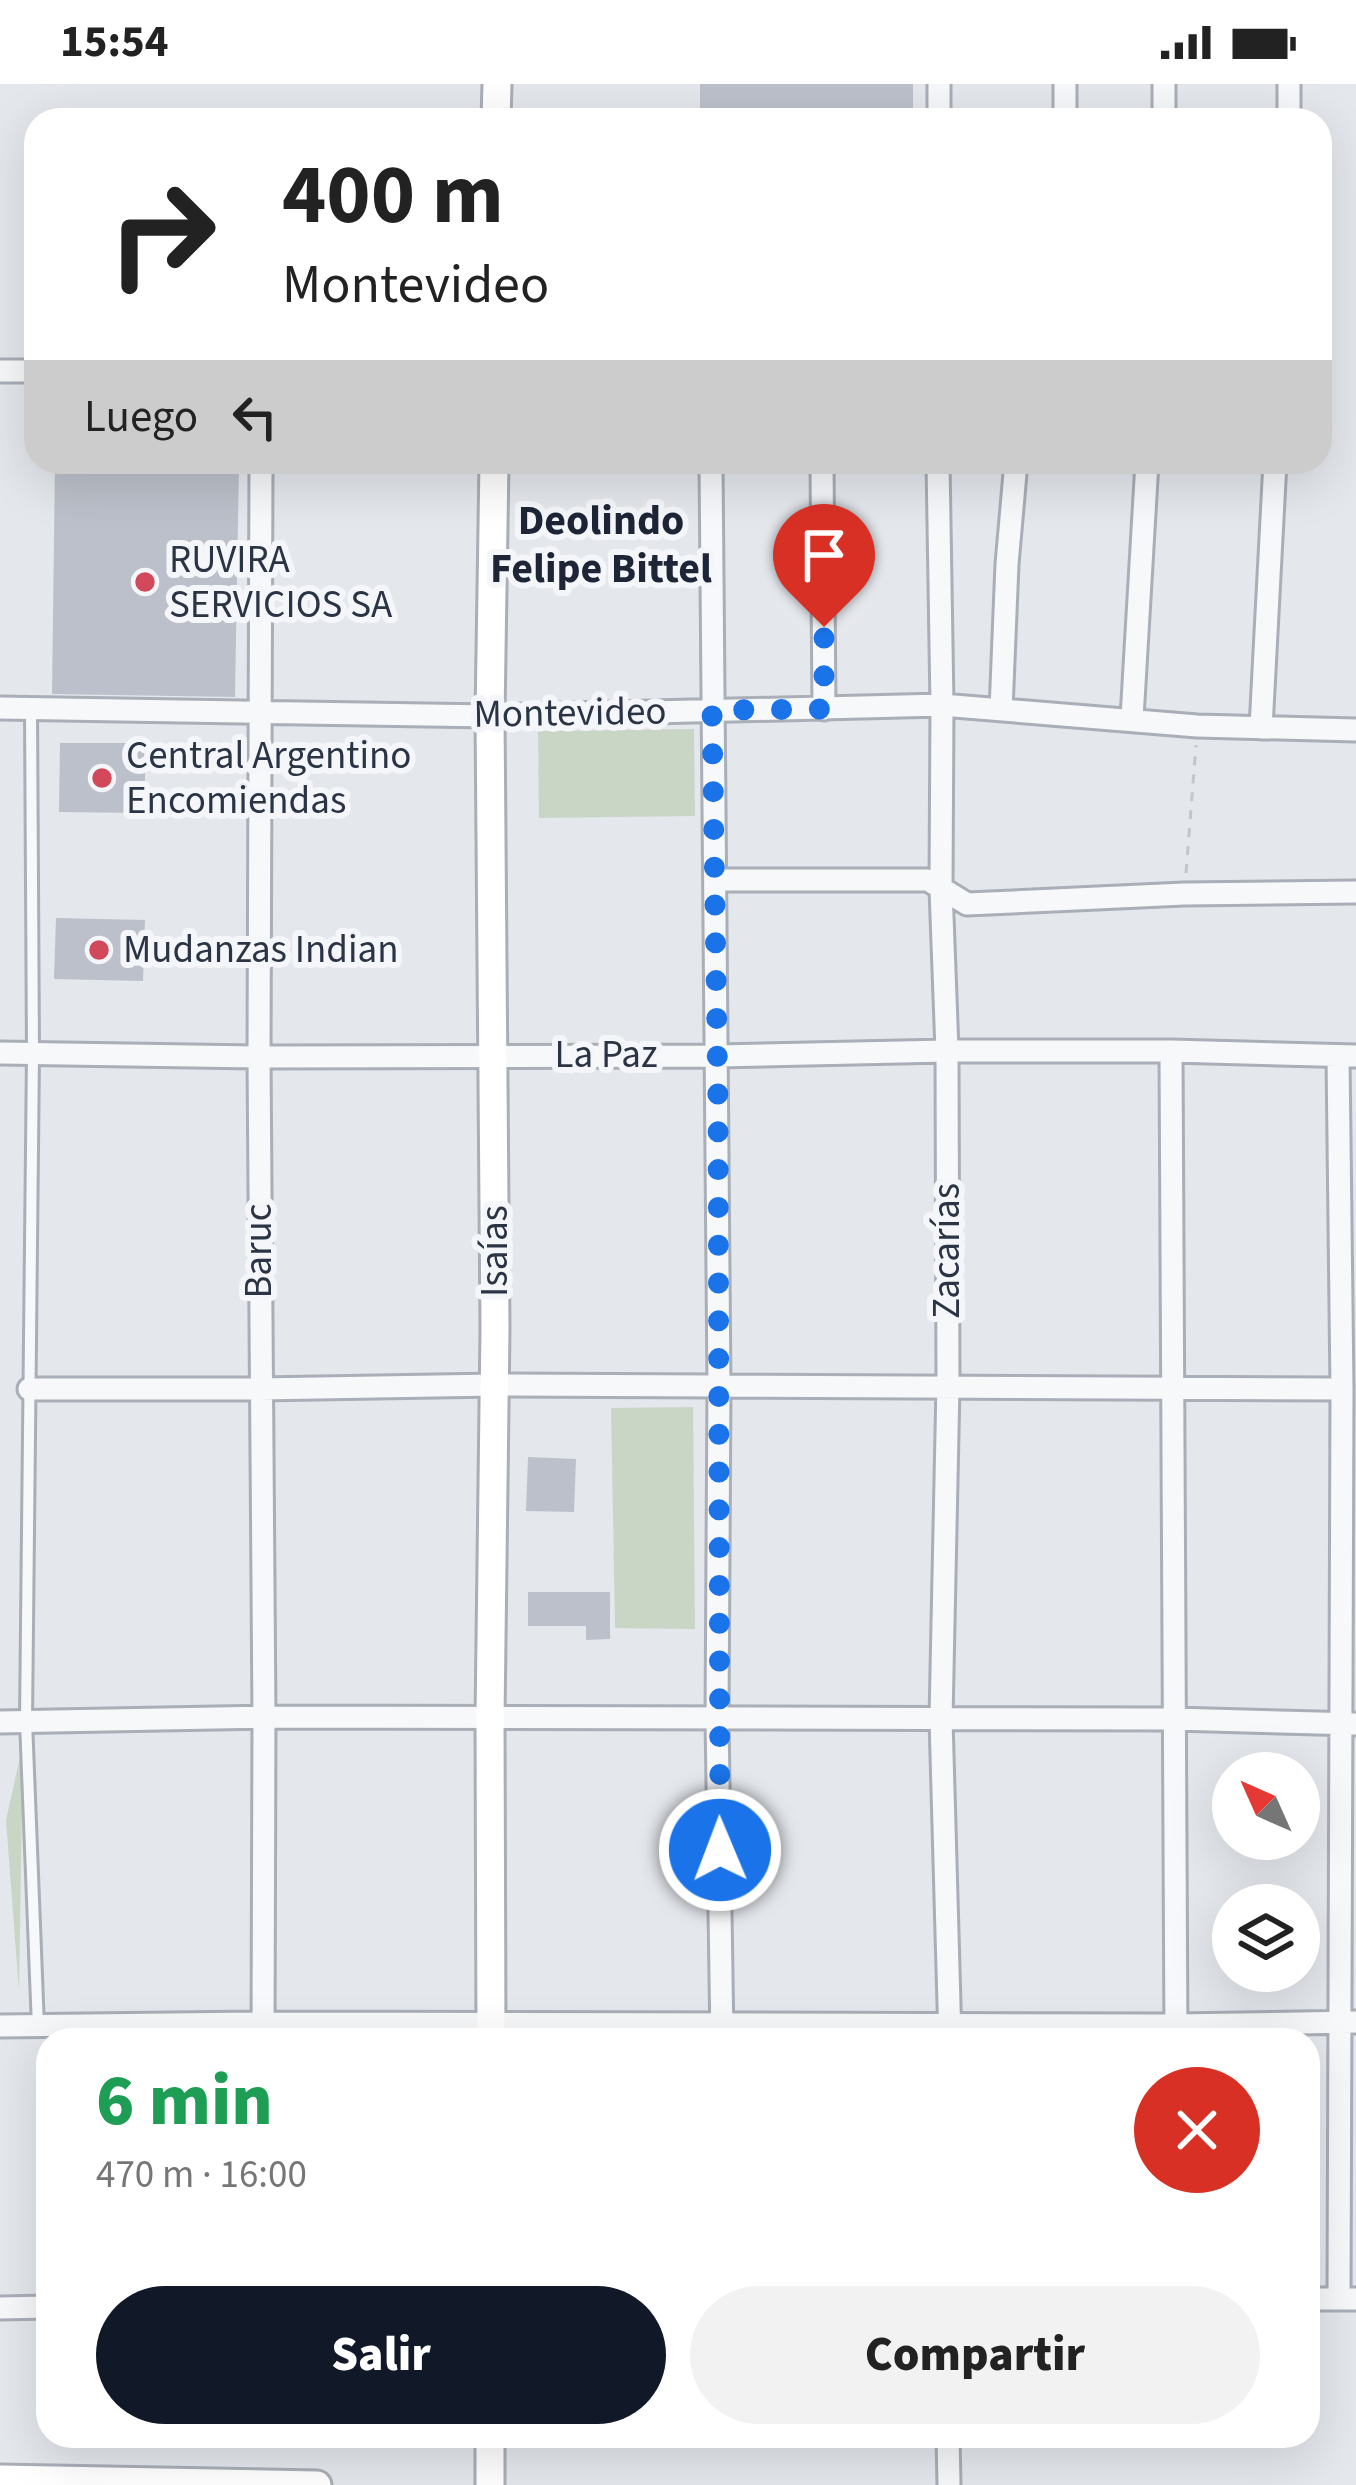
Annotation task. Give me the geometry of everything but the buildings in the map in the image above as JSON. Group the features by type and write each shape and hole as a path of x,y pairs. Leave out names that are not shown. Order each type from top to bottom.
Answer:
{"street":[{"name":"Baruc","path":"261,474 263,2028"},
{"name":"Isaías","path":"491,2028 494,474"},
{"path":"711,474 722,2028"},
{"path":"822,474 824,709"},
{"name":"Zacarías","path":"938,474 948,1385 940,1718 950,2028"},
{"path":"1001,710 1015,474"},
{"path":"1132,718 1146,474"},
{"path":"1261,728 1274,474"},
{"name":"Montevideo","path":"0,708 490,716 943,705 1197,725 1356,730"},
{"path":"716,880 928,880 967,904 1356,892"},
{"path":"1171,1051 1176,2028"},
{"name":"La Paz","path":"0,1053 259,1057 1171,1051 1347,1056"},
{"path":"1347,1056 1342,1389 1348,1724 1347,2299"},
{"path":"29,1388 948,1385 1342,1389"},
{"path":"0,1722 940,1718 1348,1724"},
{"path":"1239,2028 1348,2021"},
{"path":"0,2026 113,2028"},
{"path":"0,2308 36,2307"},
{"path":"490,2448 490,2485"},
{"path":"948,2448 949,2485"},
{"path":"0,2479 317,2485"}],"lane":[{"path":"32,710 26,1721 38,2026"}],"path":[{"path":"1184,894 1197,725"}],"green space":[{"path":"694,729 695,816 539,818 538,731"},
{"path":"693,1407 695,1629 615,1628 611,1408"},
{"path":"23,1744 19,1992 6,1820"}],"place":[{"name":"RUVIRA SERVICIOS SA","path":"145,582"},
{"name":"Central Argentino Encomiendas","path":"102,778"},
{"name":"Mudanzas Indian","path":"99,950"}],"district":[{"name":"Deolindo Felipe Bittel","path":"601,545"}],"route":[{"path":"720,1850 712,710 824,709 824,627"}]}
